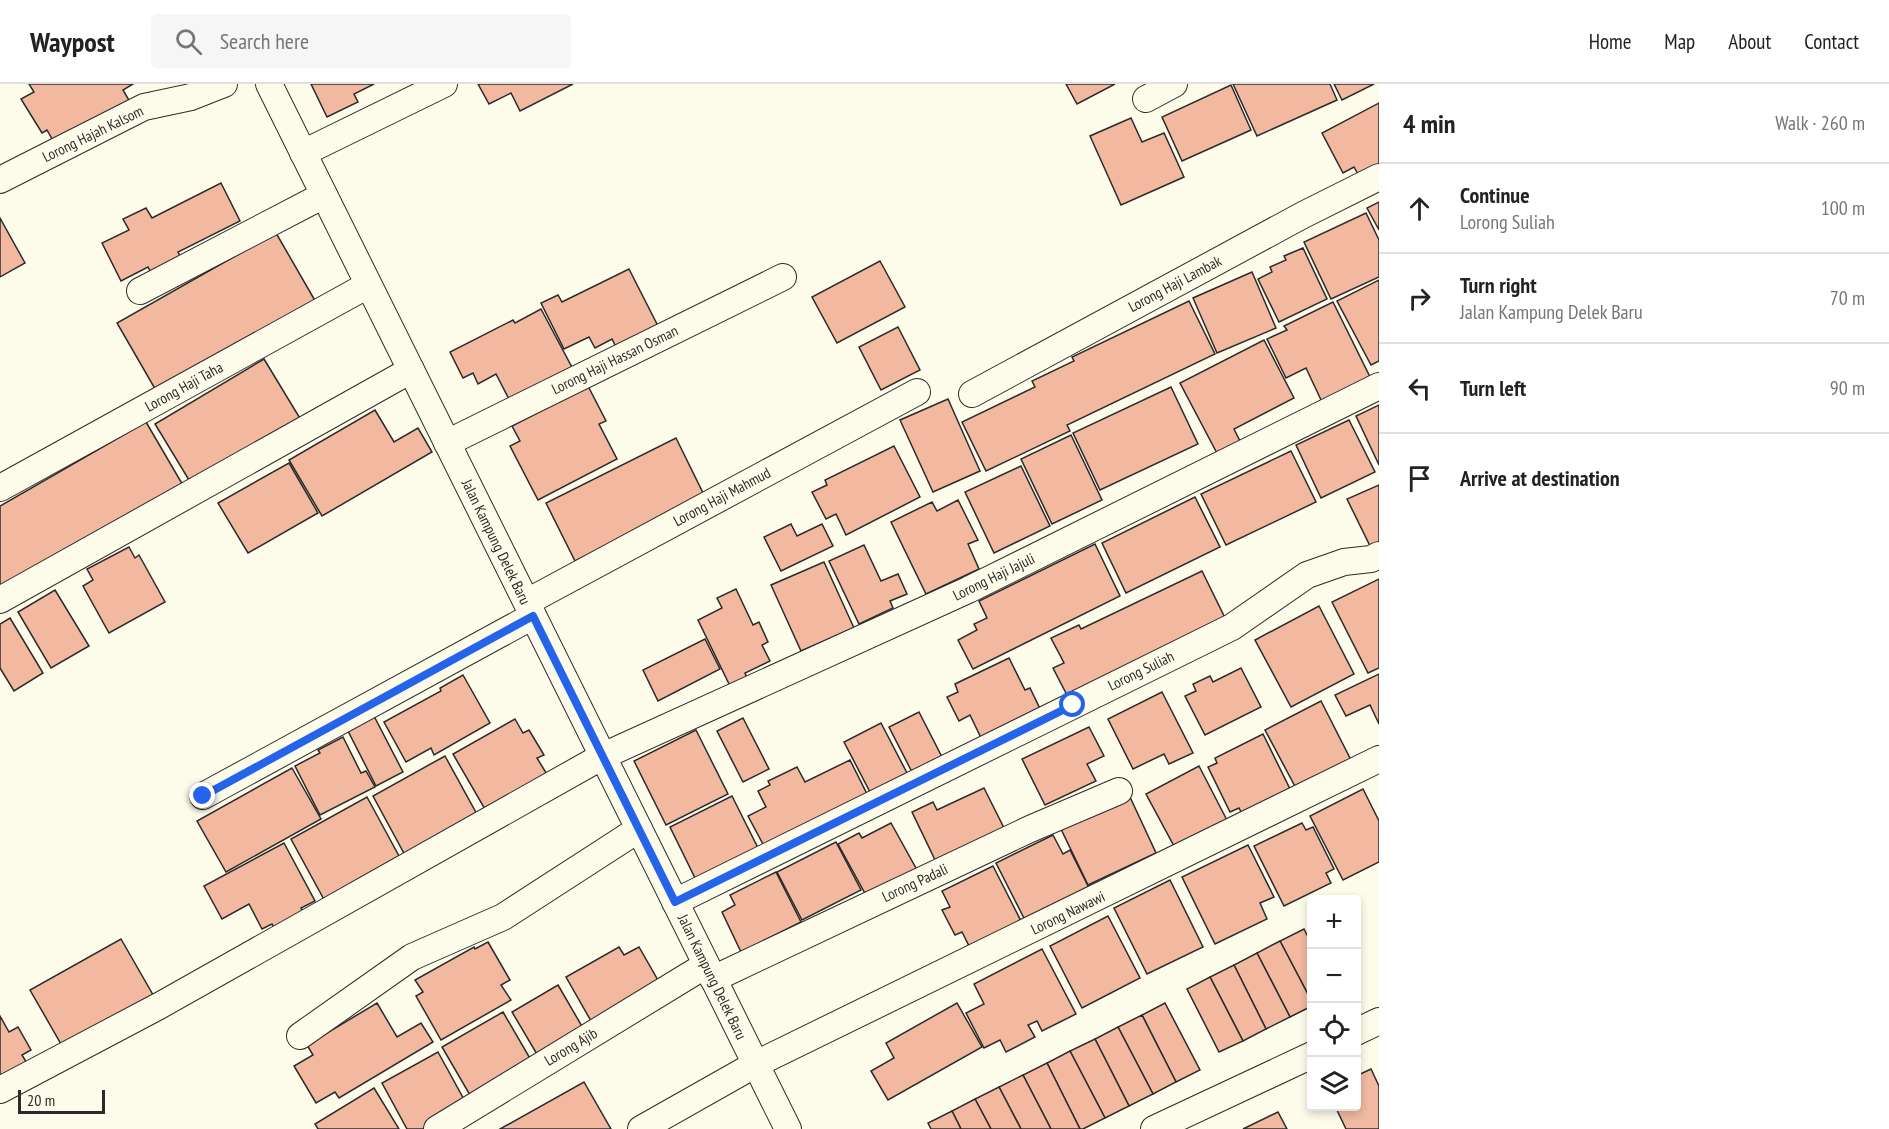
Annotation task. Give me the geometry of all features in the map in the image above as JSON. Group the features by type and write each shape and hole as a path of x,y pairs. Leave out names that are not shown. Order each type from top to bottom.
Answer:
{"street":[{"name":"Lorong Hajah Kalsom","path":"0,180 144,107 191,97 224,84"},
{"name":"Jalan Kampung Delek Baru","path":"269,84 788,1129"},
{"path":"303,153 444,84"},
{"path":"1146,99 1174,84"},
{"name":"Lorong Haji Lambak","path":"972,394 1379,177"},
{"path":"140,291 324,195"},
{"name":"Lorong Haji Hassan Osman","path":"447,443 783,277"},
{"name":"Lorong Haji Taha","path":"0,488 368,285"},
{"path":"0,600 411,370"},
{"name":"Lorong Haji Jajuli","path":"0,1090 159,1006 603,756 968,590 1379,386"},
{"name":"Lorong Haji Mahmud","path":"203,796 917,392"},
{"name":"Lorong Suliah","path":"675,902 1232,627 1307,575 1344,562 1371,559 1379,555"},
{"name":"Lorong Nawawi","path":"641,1129 756,1064 1379,759"},
{"name":"Lorong Padali","path":"710,972 1030,829 1119,792"},
{"path":"300,1036 412,957 503,917 639,829"},
{"name":"Lorong Ajib","path":"437,1129 710,972"},
{"path":"1361,1030 1379,1021"},
{"path":"1154,1129 1307,1057"}],"building":[{"path":"29,84 133,84 123,90 130,102 56,146 47,130 42,133 21,99 34,92"},
{"path":"311,84 374,84 354,94 358,102 327,117"},
{"path":"478,84 573,84 520,111 511,93 489,104"},
{"path":"1066,84 1115,84 1077,104"},
{"path":"1233,84 1330,84 1337,100 1257,136"},
{"path":"1334,84 1374,84 1342,100"},
{"path":"1231,85 1251,130 1182,161 1162,117"},
{"path":"1379,103 1379,174 1363,183 1354,167 1343,173 1322,133"},
{"path":"1131,118 1142,142 1164,133 1184,177 1121,205 1090,136"},
{"path":"221,183 240,221 178,252 184,264 154,279 148,267 121,281 102,243 129,230 123,219 146,208 152,218"},
{"path":"1379,202 1379,230 1367,208"},
{"path":"1366,213 1379,240 1379,277 1331,299 1304,242"},
{"path":"0,218 25,263 0,277"},
{"path":"276,233 317,304 158,394 117,323"},
{"path":"1303,248 1327,299 1279,322 1258,279 1272,272 1270,267 1286,260 1284,256"},
{"path":"880,261 905,307 837,343 812,297"},
{"path":"629,269 660,330 618,351 612,339 595,348 589,337 564,349 541,303 558,295 562,302"},
{"path":"1252,272 1276,328 1217,353 1193,298"},
{"path":"1379,280 1379,361 1371,365 1337,301"},
{"path":"1189,301 1215,354 1067,425 1070,431 986,471 962,422 1035,387 1032,381 1074,361 1072,357"},
{"path":"1333,302 1371,379 1322,402 1306,368 1286,378 1267,339 1287,330 1284,326"},
{"path":"541,309 575,373 512,405 496,374 478,384 473,373 463,378 450,352 513,320 515,323"},
{"path":"898,327 920,370 881,390 859,347"},
{"path":"1264,340 1294,398 1234,429 1242,445 1219,457 1180,383"},
{"path":"264,359 301,420 192,485 155,424"},
{"path":"588,386 606,421 599,424 617,459 538,500 510,446 520,441 512,426"},
{"path":"1171,387 1198,444 1100,490 1073,433"},
{"path":"948,399 980,471 933,492 900,420"},
{"path":"1379,405 1379,465 1356,416"},
{"path":"375,410 394,442 418,428 432,452 322,516 289,460"},
{"path":"1349,420 1375,472 1321,498 1296,445"},
{"path":"146,422 184,487 0,592 0,506"},
{"path":"1071,435 1102,500 1052,524 1021,459"},
{"path":"676,438 705,497 575,561 546,503"},
{"path":"894,446 920,497 846,535 836,514 826,519 812,492 827,485 825,480"},
{"path":"1291,451 1316,502 1226,545 1201,494"},
{"path":"289,463 318,513 248,553 218,503"},
{"path":"1021,466 1050,526 994,553 965,492"},
{"path":"1379,485 1379,547 1372,550 1347,499"},
{"path":"1195,497 1220,547 1126,593 1102,543"},
{"path":"958,500 978,540 968,544 979,569 926,594 891,522 932,502 937,511"},
{"path":"791,524 797,536 822,524 833,546 781,571 764,537"},
{"path":"1095,544 1120,596 973,669 958,640 977,630 974,624 987,618 979,601"},
{"path":"864,545 881,581 898,574 907,594 890,601 893,608 859,624 829,561"},
{"path":"129,547 135,558 139,555 165,602 109,633 83,586 93,580 87,569"},
{"path":"824,562 854,628 801,651 771,585"},
{"path":"1202,571 1226,620 1068,697 1053,668 1064,663 1051,638 1079,625 1081,629"},
{"path":"1379,579 1379,668 1368,673 1332,602"},
{"path":"736,589 753,625 759,622 768,642 762,645 770,661 745,673 747,678 730,686 698,620 722,608 717,598"},
{"path":"55,590 89,646 51,668 18,612"},
{"path":"1319,606 1354,674 1291,707 1255,640"},
{"path":"10,618 43,673 14,691 0,668 0,624"},
{"path":"705,639 720,669 658,701 643,670"},
{"path":"1009,658 1025,690 1030,688 1042,713 983,742 970,715 959,721 947,697 958,692 955,684"},
{"path":"1241,668 1261,707 1205,735 1185,696 1196,691 1193,684 1210,676 1213,682"},
{"path":"1379,674 1379,724 1370,705 1346,716 1335,695"},
{"path":"463,675 490,723 434,755 431,748 406,762 384,722 441,691 440,688"},
{"path":"1162,692 1193,753 1169,764 1164,754 1133,769 1108,719"},
{"path":"1321,701 1353,764 1298,792 1265,730"},
{"path":"919,712 944,761 914,776 889,727"},
{"path":"374,716 403,772 376,786 347,729"},
{"path":"743,718 769,769 743,782 717,731"},
{"path":"515,719 523,733 529,730 544,755 537,758 548,776 486,811 453,754"},
{"path":"881,723 907,773 870,792 844,742"},
{"path":"1089,727 1104,756 1087,764 1096,781 1045,805 1022,759"},
{"path":"696,730 728,794 666,825 634,761"},
{"path":"1263,734 1291,791 1242,814 1239,808 1230,812 1208,767 1217,763 1215,758"},
{"path":"343,737 361,773 366,771 375,787 320,815 295,766 320,753 318,750"},
{"path":"445,756 479,818 406,857 373,796"},
{"path":"850,760 867,794 764,846 748,816 766,807 758,791 770,785 768,781 797,767 805,782"},
{"path":"1199,766 1230,826 1174,846 1146,794"},
{"path":"292,768 321,819 226,872 197,821"},
{"path":"984,788 1006,832 937,864 912,812 933,802 937,810"},
{"path":"1363,789 1379,821 1379,862 1343,880 1310,816"},
{"path":"732,796 760,852 697,882 670,827"},
{"path":"367,797 399,856 351,883 355,889 327,905 291,839"},
{"path":"1130,797 1156,853 1088,885 1061,829"},
{"path":"891,823 917,870 867,897 838,844 859,833 862,838"},
{"path":"1302,823 1306,830 1313,827 1334,869 1326,873 1331,883 1284,906 1254,846"},
{"path":"1053,835 1063,854 1070,850 1092,894 1028,926 996,863"},
{"path":"836,842 861,890 802,920 777,872"},
{"path":"284,843 315,901 301,908 306,917 277,933 272,924 262,929 249,904 222,919 204,886"},
{"path":"1248,845 1274,897 1260,903 1267,919 1215,944 1182,877"},
{"path":"993,866 1024,927 972,952 962,932 955,935 942,910 950,907 942,891"},
{"path":"776,872 801,922 741,952 722,912 735,905 730,895"},
{"path":"1170,880 1203,947 1147,974 1114,908"},
{"path":"1108,916 1140,978 1082,1008 1050,946"},
{"path":"1304,929 1307,935 1307,992 1280,941"},
{"path":"121,939 156,1000 65,1051 30,990"},
{"path":"1280,941 1307,992 1307,1008 1290,1017 1257,953"},
{"path":"488,942 510,980 501,985 511,1000 441,1040 416,996 423,992 415,980 474,947 475,949"},
{"path":"619,947 624,955 639,947 663,989 595,1028 566,977"},
{"path":"1042,949 1076,1014 1042,1031 1037,1021 1028,1025 1035,1037 1006,1052 1000,1040 984,1048 966,1013 984,1004 974,984"},
{"path":"1257,953 1290,1017 1266,1029 1234,965"},
{"path":"1234,965 1266,1029 1243,1041 1210,977"},
{"path":"1210,977 1243,1041 1219,1052 1187,989"},
{"path":"558,985 587,1035 541,1061 512,1012"},
{"path":"377,1003 397,1037 421,1023 433,1042 339,1098 335,1092 316,1103 294,1066 313,1055 307,1045"},
{"path":"957,1003 982,1047 888,1100 871,1071 894,1058 886,1043"},
{"path":"1165,1003 1200,1070 1176,1082 1142,1015"},
{"path":"503,1012 535,1067 474,1102 442,1047"},
{"path":"1142,1015 1176,1082 1153,1094 1118,1027"},
{"path":"0,1016 9,1032 18,1027 31,1050 22,1055 31,1070 0,1088"},
{"path":"1118,1027 1153,1094 1129,1106 1095,1039"},
{"path":"1095,1039 1129,1106 1105,1118 1070,1051"},
{"path":"1070,1051 1105,1118 1083,1129 1080,1129 1047,1063"},
{"path":"438,1052 467,1105 423,1129 407,1129 382,1083"},
{"path":"1047,1063 1080,1129 1051,1129 1023,1075"},
{"path":"1371,1069 1379,1086 1379,1129 1346,1129 1337,1111 1361,1111 1361,1074"},
{"path":"1023,1075 1051,1129 1021,1129 999,1087"},
{"path":"584,1082 611,1129 500,1129"},
{"path":"999,1087 1021,1129 991,1129 975,1099"},
{"path":"374,1088 399,1129 318,1129 315,1124"},
{"path":"975,1099 991,1129 961,1129 952,1111"},
{"path":"952,1111 961,1129 931,1129 928,1123"},
{"path":"1278,1112 1287,1129 1243,1129"}],"route":[{"path":"203,796 533,616 675,902 1073,705"}]}
